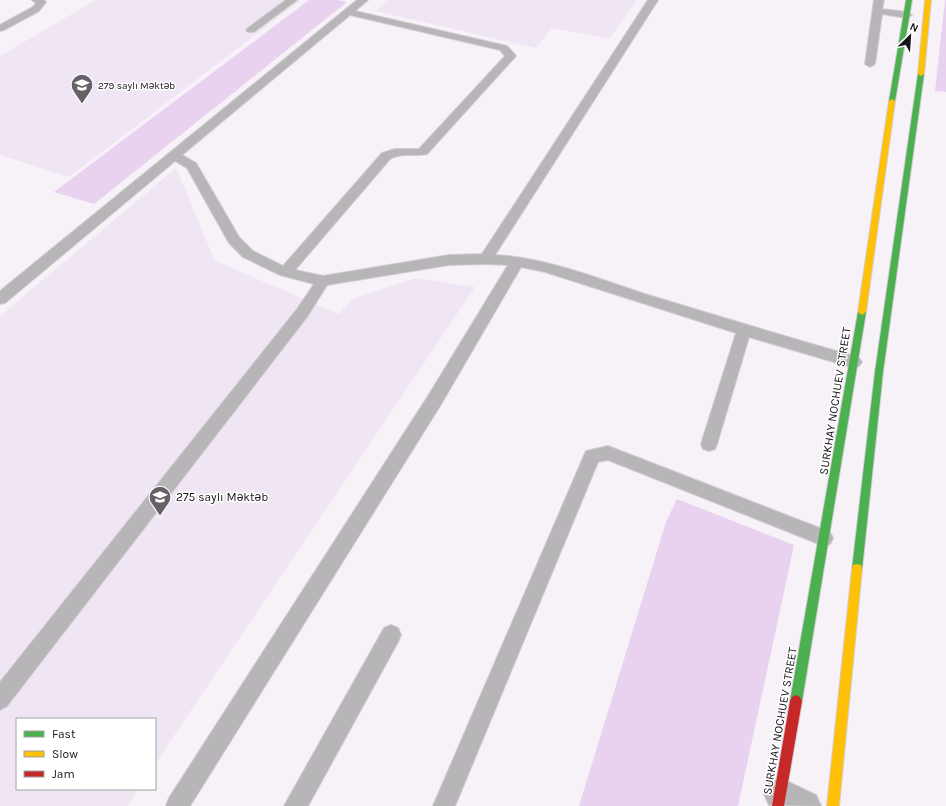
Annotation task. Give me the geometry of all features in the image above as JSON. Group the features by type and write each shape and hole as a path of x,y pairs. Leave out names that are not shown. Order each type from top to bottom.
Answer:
{"street":[{"name":"SURKHAY NOCHUEV STREET","path":"788,802 824,538 854,362 886,151 893,89 909,0"},
{"path":"833,806 879,372 919,92 928,0"}],"lane":[{"path":"1,28 36,9 40,5 40,2 37,0"},
{"path":"251,30 292,0"},
{"path":"0,299 363,0"},
{"path":"486,259 653,0"},
{"path":"870,64 879,0"},
{"path":"878,11 907,15"},
{"path":"285,272 386,156 391,152 398,151 415,154 423,152 511,56 503,48 348,12"},
{"path":"173,156 192,166 234,240 248,254 285,272 300,277 323,281 450,260 486,259 517,261 547,268 744,330 854,362"},
{"path":"177,806 434,400 517,261"},
{"path":"0,699 302,313 323,281"},
{"path":"709,444 744,330"},
{"path":"444,806 592,456 608,453 824,538"},
{"path":"295,806 391,634"}],"shaded area":[{"name":"279 saylı Məktəb","path":"96,0 301,0 69,177 0,155 0,56"},
{"path":"309,0 338,0 347,2 94,204 54,192"},
{"path":"388,0 637,0 609,39 552,28 536,48 376,11"},
{"path":"946,0 946,92 935,91"},
{"name":"275 saylı Məktəb","path":"176,168 215,261 339,314 353,299 416,278 475,287 156,763 156,718 16,718 16,790 137,790 127,806 0,806 0,316"},
{"path":"677,499 794,545 738,806 579,806 666,522"}],"traffic: fast":[{"path":"892,101 909,0"},
{"path":"857,569 879,372 921,74"},
{"path":"796,701 862,312"}],"traffic: slow":[{"path":"921,74 928,0"},
{"path":"862,312 892,101"},
{"path":"833,806 857,569"}],"traffic: jam":[{"path":"778,806 796,701"}],"place":[{"name":"279 saylı Məktəb","path":"82,104"},
{"name":"275 saylı Məktəb","path":"160,516"}]}
